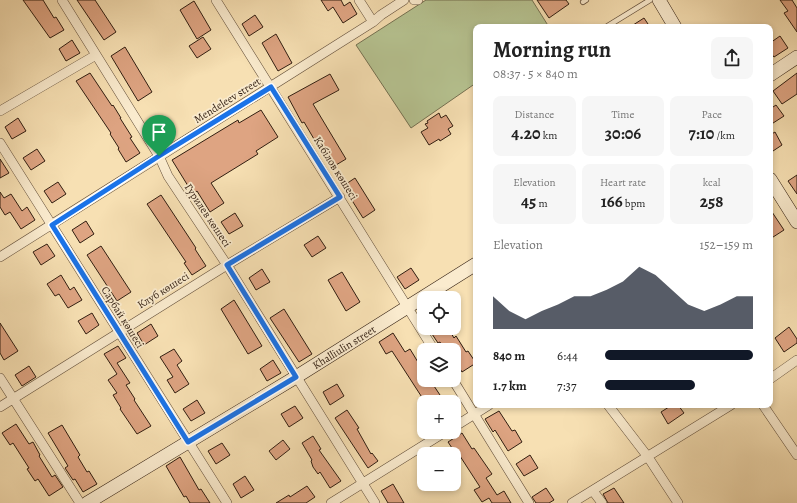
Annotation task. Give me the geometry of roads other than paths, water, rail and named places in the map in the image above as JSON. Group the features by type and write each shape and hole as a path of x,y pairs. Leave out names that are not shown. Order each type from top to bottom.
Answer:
{"main road":[{"path":"659,0 674,24"},
{"path":"773,73 797,57"},
{"path":"773,184 796,218"},
{"name":"Khalliulin street","path":"87,503 296,377 473,266"}],"street":[{"name":"Гурилев көшесі","path":"62,0 159,156 168,176 227,265 374,503"},
{"name":"Кабілов көшесі","path":"216,0 430,343"},
{"path":"359,0 373,22"},
{"name":"Mendeleev street","path":"0,257 271,87 373,22 404,0"},
{"path":"0,111 96,55"},
{"name":"Сарбай көшесі","path":"0,143 227,503"},
{"name":"Клуб көшесі","path":"0,407 227,265 340,197"},
{"path":"773,377 797,360"},
{"path":"0,378 80,503"},
{"path":"457,387 529,503"},
{"path":"461,422 484,408"},
{"path":"610,408 648,457 678,503"},
{"path":"572,503 726,408"},
{"path":"765,408 797,455"},
{"path":"331,503 434,439"},
{"path":"593,490 602,503"}],"lane":[{"path":"611,24 650,0"}]}
